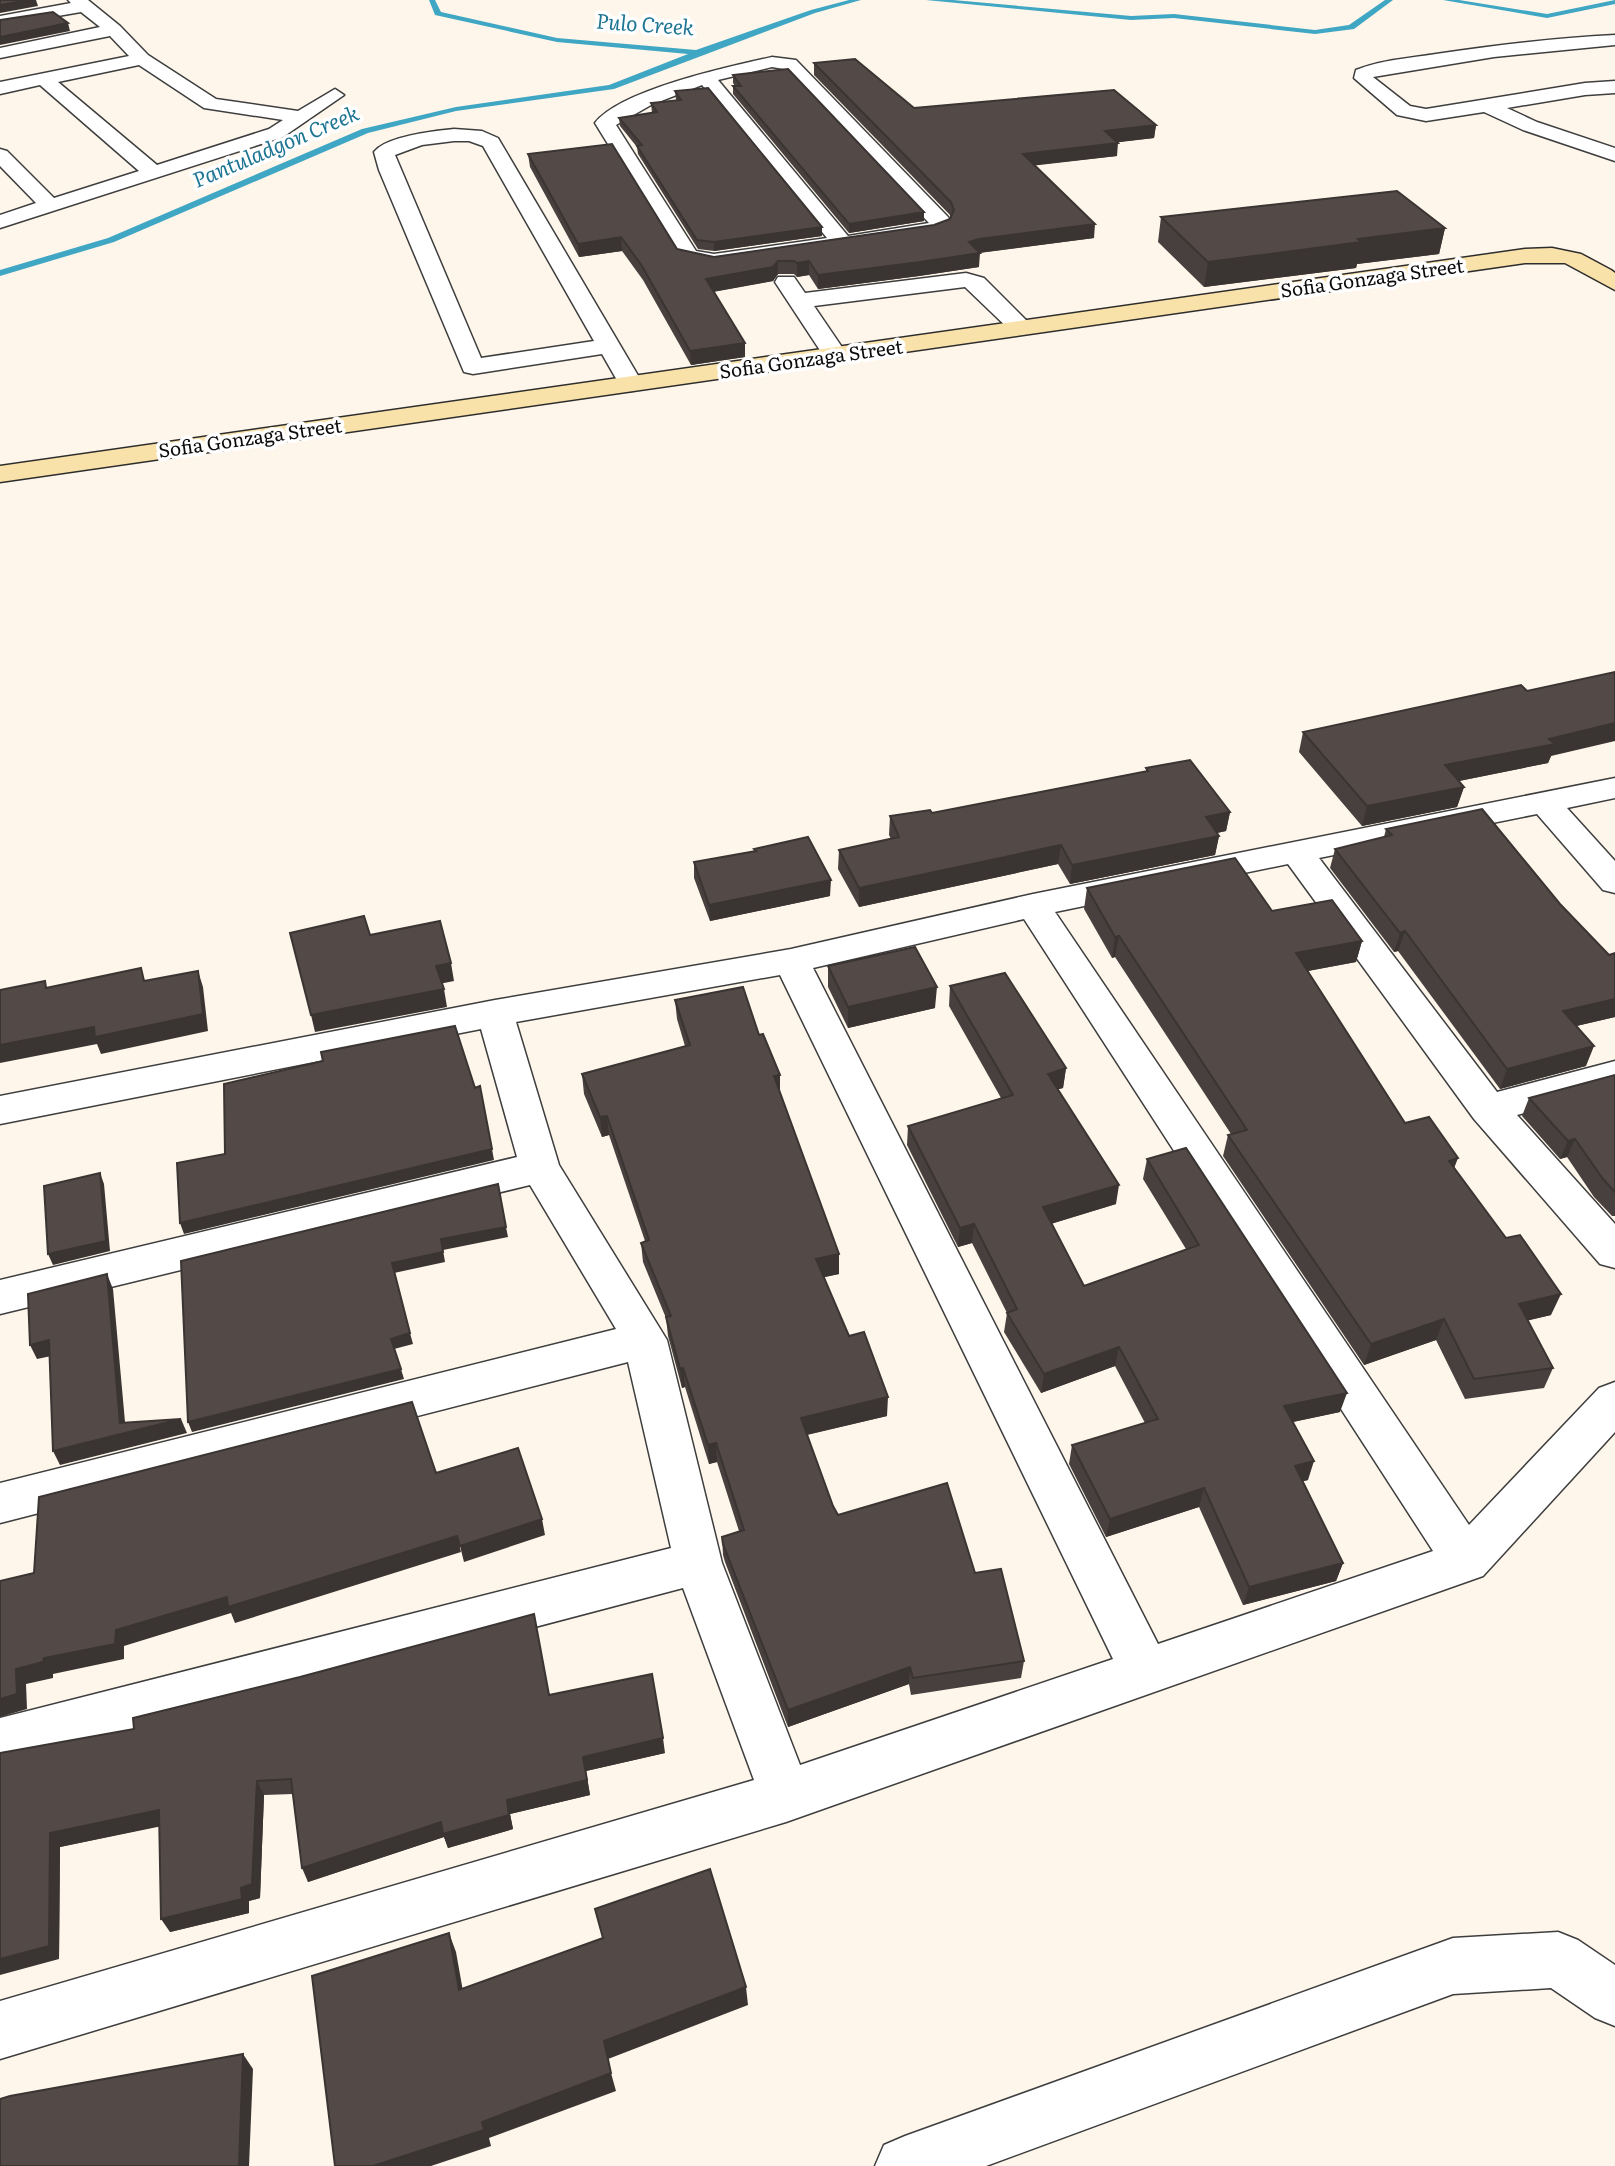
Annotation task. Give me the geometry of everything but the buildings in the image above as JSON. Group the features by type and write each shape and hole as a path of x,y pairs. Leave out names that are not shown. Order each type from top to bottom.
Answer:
{"street":[{"path":"0,21 80,3 114,30 142,59 211,104 302,117"},
{"path":"0,53 114,30"},
{"path":"1615,40 1545,44 1468,53 1363,74 1363,78 1404,111 1426,115 1585,89 1615,87"},
{"path":"0,88 142,59"},
{"path":"772,62 790,64 940,222 933,230 844,244 714,261 688,256 605,123 648,98 705,77 772,62"},
{"path":"705,77 844,244"},
{"path":"44,79 154,173"},
{"path":"0,222 276,133 335,95"},
{"path":"1486,106 1530,126 1615,155"},
{"path":"484,404 472,367 389,170 384,152 395,145 467,134 485,137 491,142 631,384"},
{"path":"1580,143 1615,138"},
{"path":"0,155 51,206"},
{"name":"Sofia Gonzaga Street","path":"0,474 1525,256 1555,253 1586,263 1613,279"},
{"path":"765,255 800,301 836,356"},
{"path":"800,301 966,280 976,283 1021,328"},
{"path":"472,367 608,346"},
{"path":"0,1110 495,1013 791,961 1033,905 1615,788"},
{"path":"1545,803 1615,882"},
{"path":"1296,851 1488,1109 1615,1252"},
{"path":"1033,905 1466,1561"},
{"path":"791,961 1146,1673"},
{"path":"495,1013 540,1167 645,1340 698,1563 786,1796"},
{"path":"1488,1109 1615,1076"},
{"path":"0,1297 540,1167"},
{"path":"0,1503 645,1340"},
{"path":"0,2030 786,1796 1466,1561 1615,1401"},
{"path":"0,1743 698,1563"},
{"path":"905,2166 1453,1966 1558,1960 1615,1997"}],"waterway":[{"name":"Pulo Creek","path":"432,0 438,13 557,40 694,52"},
{"name":"Pantuladgon Creek","path":"0,273 111,240 365,131 456,109 611,87 813,11 858,0"},
{"name":"Pulo Creek","path":"929,0 1131,18 1174,16 1315,32 1351,27 1390,0"},
{"name":"Pulo Creek","path":"1446,0 1547,16 1615,2"}]}
